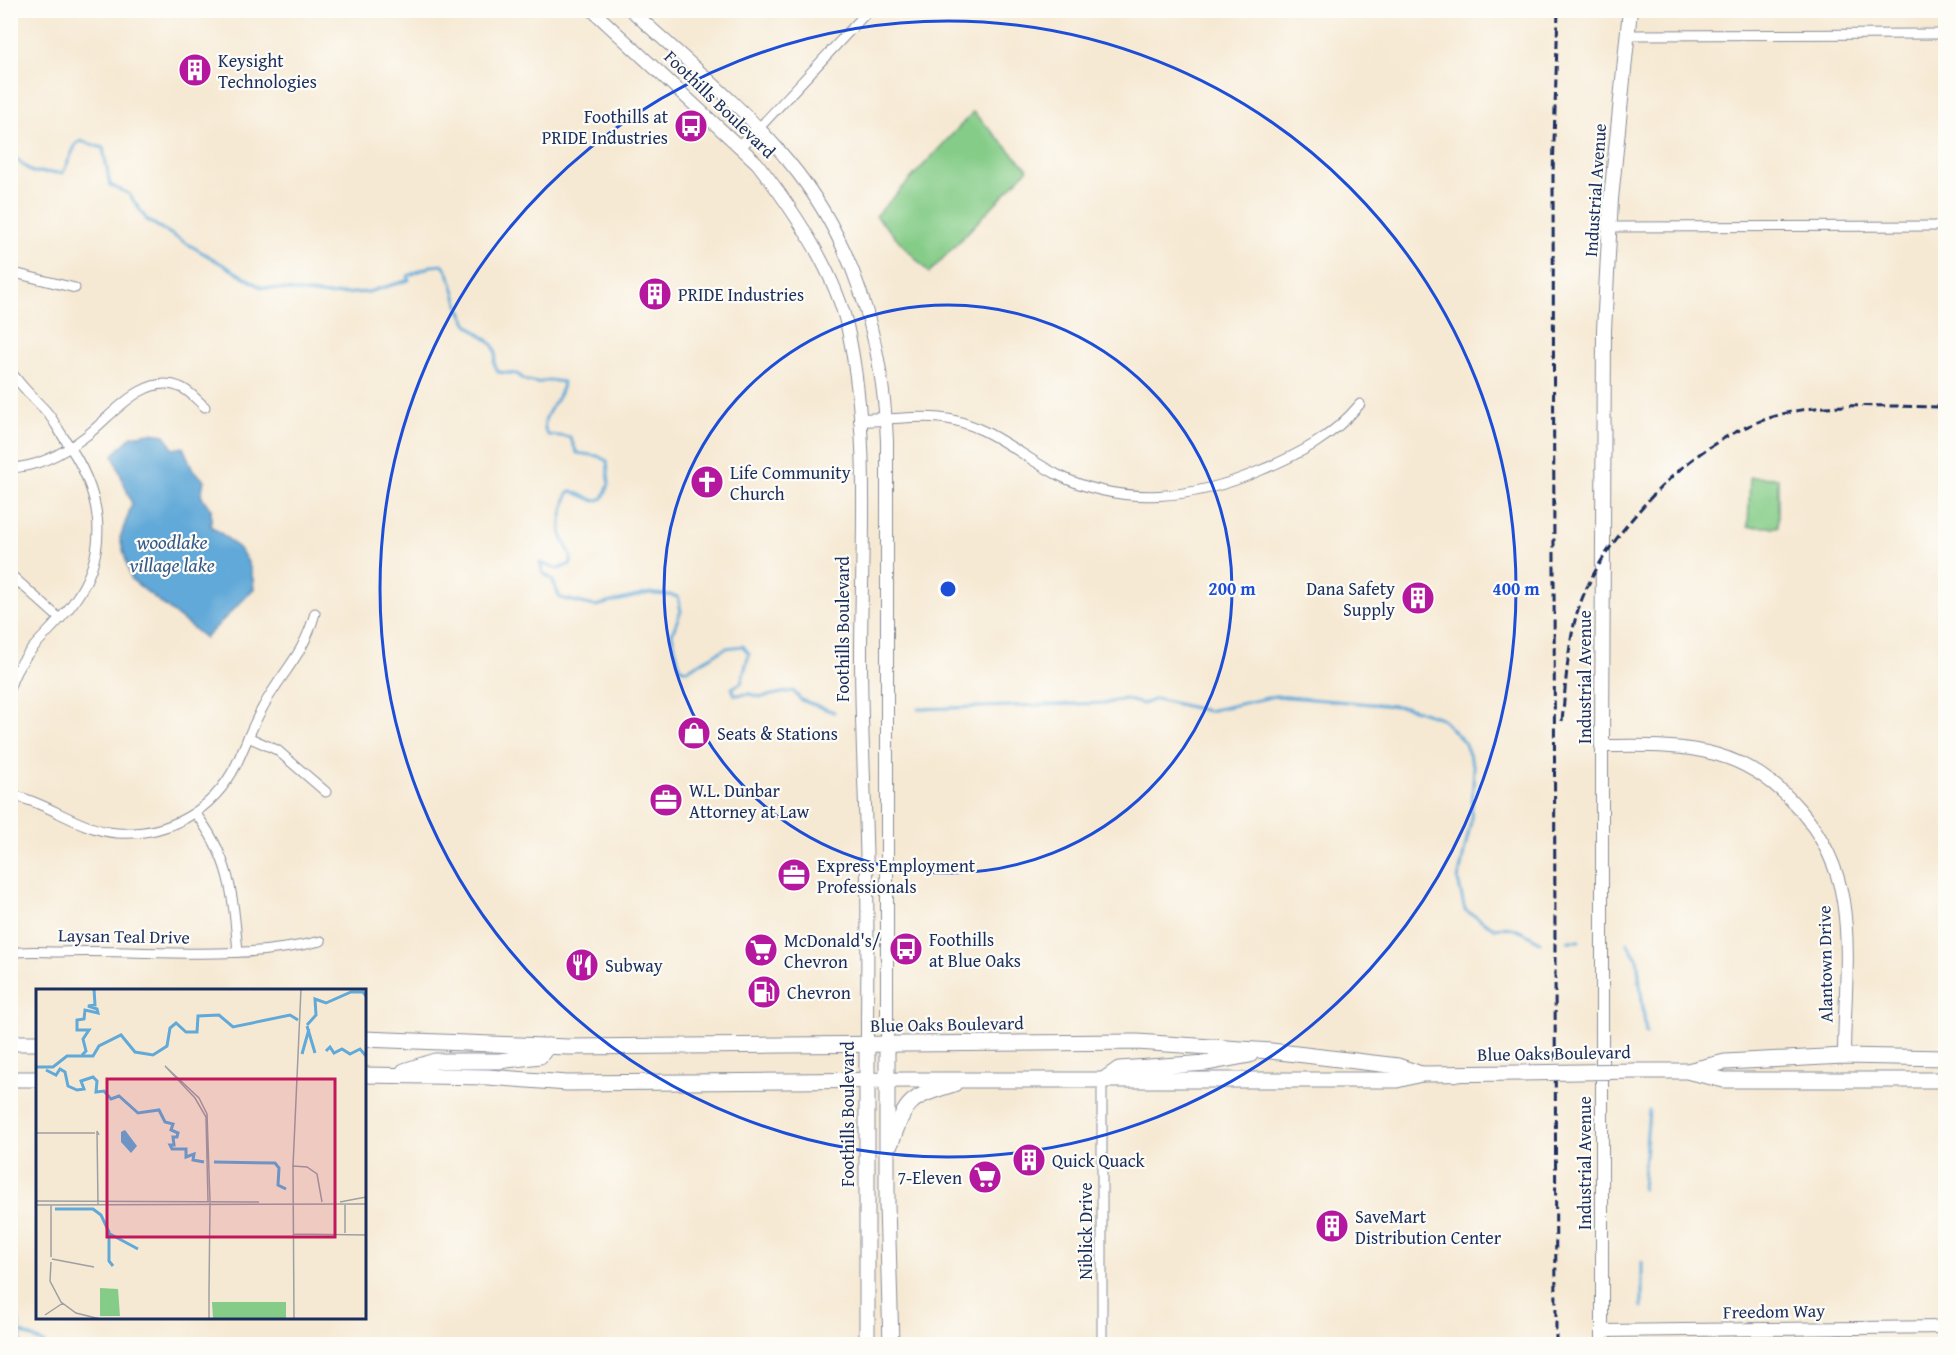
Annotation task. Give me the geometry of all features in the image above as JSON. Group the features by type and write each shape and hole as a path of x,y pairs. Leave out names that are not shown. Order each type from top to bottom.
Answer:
{"main road":[{"name":"Industrial Avenue","path":"1602,746 1604,330 1609,226 1630,10"},
{"name":"Blue Oaks Boulevard","path":"366,1039 548,1046 1137,1042 1270,1052 1398,1066 1421,1074"},
{"path":"10,1043 36,1043"},
{"name":"Foothills Boulevard","path":"867,1044 867,1344"},
{"name":"Foothills Boulevard","path":"887,1044 891,1344"},
{"path":"390,1075 435,1061 499,1061 540,1056 548,1046"},
{"path":"1102,1081 1119,1069 1207,1063 1270,1052"},
{"name":"Blue Oaks Boulevard","path":"366,1075 488,1077 567,1083 867,1080 1397,1080 1421,1074 1687,1071 1725,1062 1844,1056 1946,1058"},
{"name":"Blue Oaks Boulevard","path":"1687,1071 1724,1080 1946,1080"},
{"path":"10,1079 36,1079"},
{"path":"887,1154 901,1114 908,1103 921,1095 967,1080"},
{"path":"867,1310 873,1315 874,1344"}],"street":[{"name":"Foothills Boulevard","path":"592,10 741,146 779,191 834,290 848,328 863,447 861,757 867,878 867,1044"},
{"name":"Foothills Boulevard","path":"624,10 634,13 758,129 806,184 849,260 875,344 886,419 887,1044"},
{"path":"741,146 868,10"},
{"path":"1627,35 1946,34"},
{"path":"1609,226 1946,226"},
{"path":"10,273 75,288"},
{"path":"10,370 26,393 46,411 90,479 94,493 98,537 87,579 72,605 26,656 10,687"},
{"path":"10,468 40,463 70,446 130,398 158,385 182,387 205,407"},
{"path":"860,420 940,418 961,423 991,435 1075,482 1115,494 1170,496 1198,492 1239,480 1314,446 1341,425 1360,404"},
{"path":"10,574 60,619"},
{"path":"10,795 34,802 98,829 115,833 139,833 162,829 195,813 228,779 274,689 301,652 315,613"},
{"path":"248,737 278,750 326,792"},
{"name":"Alantown Drive","path":"1602,746 1674,746 1717,754 1773,784 1808,819 1826,847 1843,900 1846,923 1844,1056"},
{"name":"Industrial Avenue","path":"1602,746 1602,1344"},
{"path":"195,813 219,848 228,873 234,897 238,952"},
{"name":"Laysan Teal Drive","path":"10,953 120,950 190,954 238,952 321,941"},
{"name":"Niblick Drive","path":"1102,1081 1102,1344"},
{"name":"Freedom Way","path":"1602,1331 1946,1327"}],"green space":[{"path":"973,112 1028,169 929,273 876,216"},
{"path":"1750,477 1778,478 1778,527 1748,527"}],"water":[{"name":"woodlake village lake","path":"150,433 165,435 173,449 183,447 193,470 204,480 201,496 211,509 211,526 236,545 246,559 253,577 254,589 205,638 131,579 120,538 132,504 113,455 132,436"}],"waterway":[{"path":"10,154 32,172 63,173 76,144 81,141 103,148 110,185 129,194 147,220 261,287 328,295 368,292 409,280 408,276 431,266 443,265 466,321 495,349 494,363 498,372 517,374 525,380 537,383 549,380 563,382 562,389 545,422 548,435 570,437 577,453 598,456 607,461 609,484 603,498 595,501 572,491 568,493 561,526 562,537 571,556 571,564 558,569 540,563 543,573 552,579 560,598 595,606 650,593 678,597 681,611 672,634 680,668 687,670 726,648 743,646 749,654 741,683 732,688 735,695 750,694 761,697 793,691 801,700 834,712"},
{"path":"918,709 1107,703 1124,699 1143,704 1156,699 1208,711 1276,696 1407,707 1441,718 1464,742 1474,767 1471,821 1458,880 1465,910 1494,928 1512,928 1540,942"},
{"path":"1568,941 1579,941"},
{"path":"1627,943 1637,958 1646,1033"},
{"path":"1642,1189 1649,1111"},
{"path":"1642,1262 1642,1307"},
{"path":"10,1306 18,1318 21,1344"},
{"path":"21,1332 45,1344"}],"railway":[{"path":"1556,1344 1553,175 1558,10"},
{"path":"1562,721 1571,640 1577,613 1587,588 1607,552 1623,530 1666,482 1685,465 1725,438 1747,427 1795,411 1851,406 1946,407"}],"place":[{"name":"Keysight Technologies","path":"195,70"},
{"name":"Foothills at PRIDE Industries","path":"691,126"},
{"name":"PRIDE Industries","path":"655,294"},
{"name":"Life Community Church","path":"707,482"},
{"name":"Dana Safety Supply","path":"1418,598"},
{"name":"Seats & Stations","path":"694,733"},
{"name":"W.L. Dunbar Attorney at Law","path":"666,800"},
{"name":"Express Employment Professionals","path":"794,875"},
{"name":"Foothills at Blue Oaks","path":"906,949"},
{"name":"McDonald's/ Chevron","path":"761,950"},
{"name":"Subway","path":"582,965"},
{"name":"Chevron","path":"764,992"},
{"name":"Quick Quack","path":"1029,1160"},
{"name":"7-Eleven","path":"985,1177"},
{"name":"SaveMart Distribution Center","path":"1332,1226"}]}
